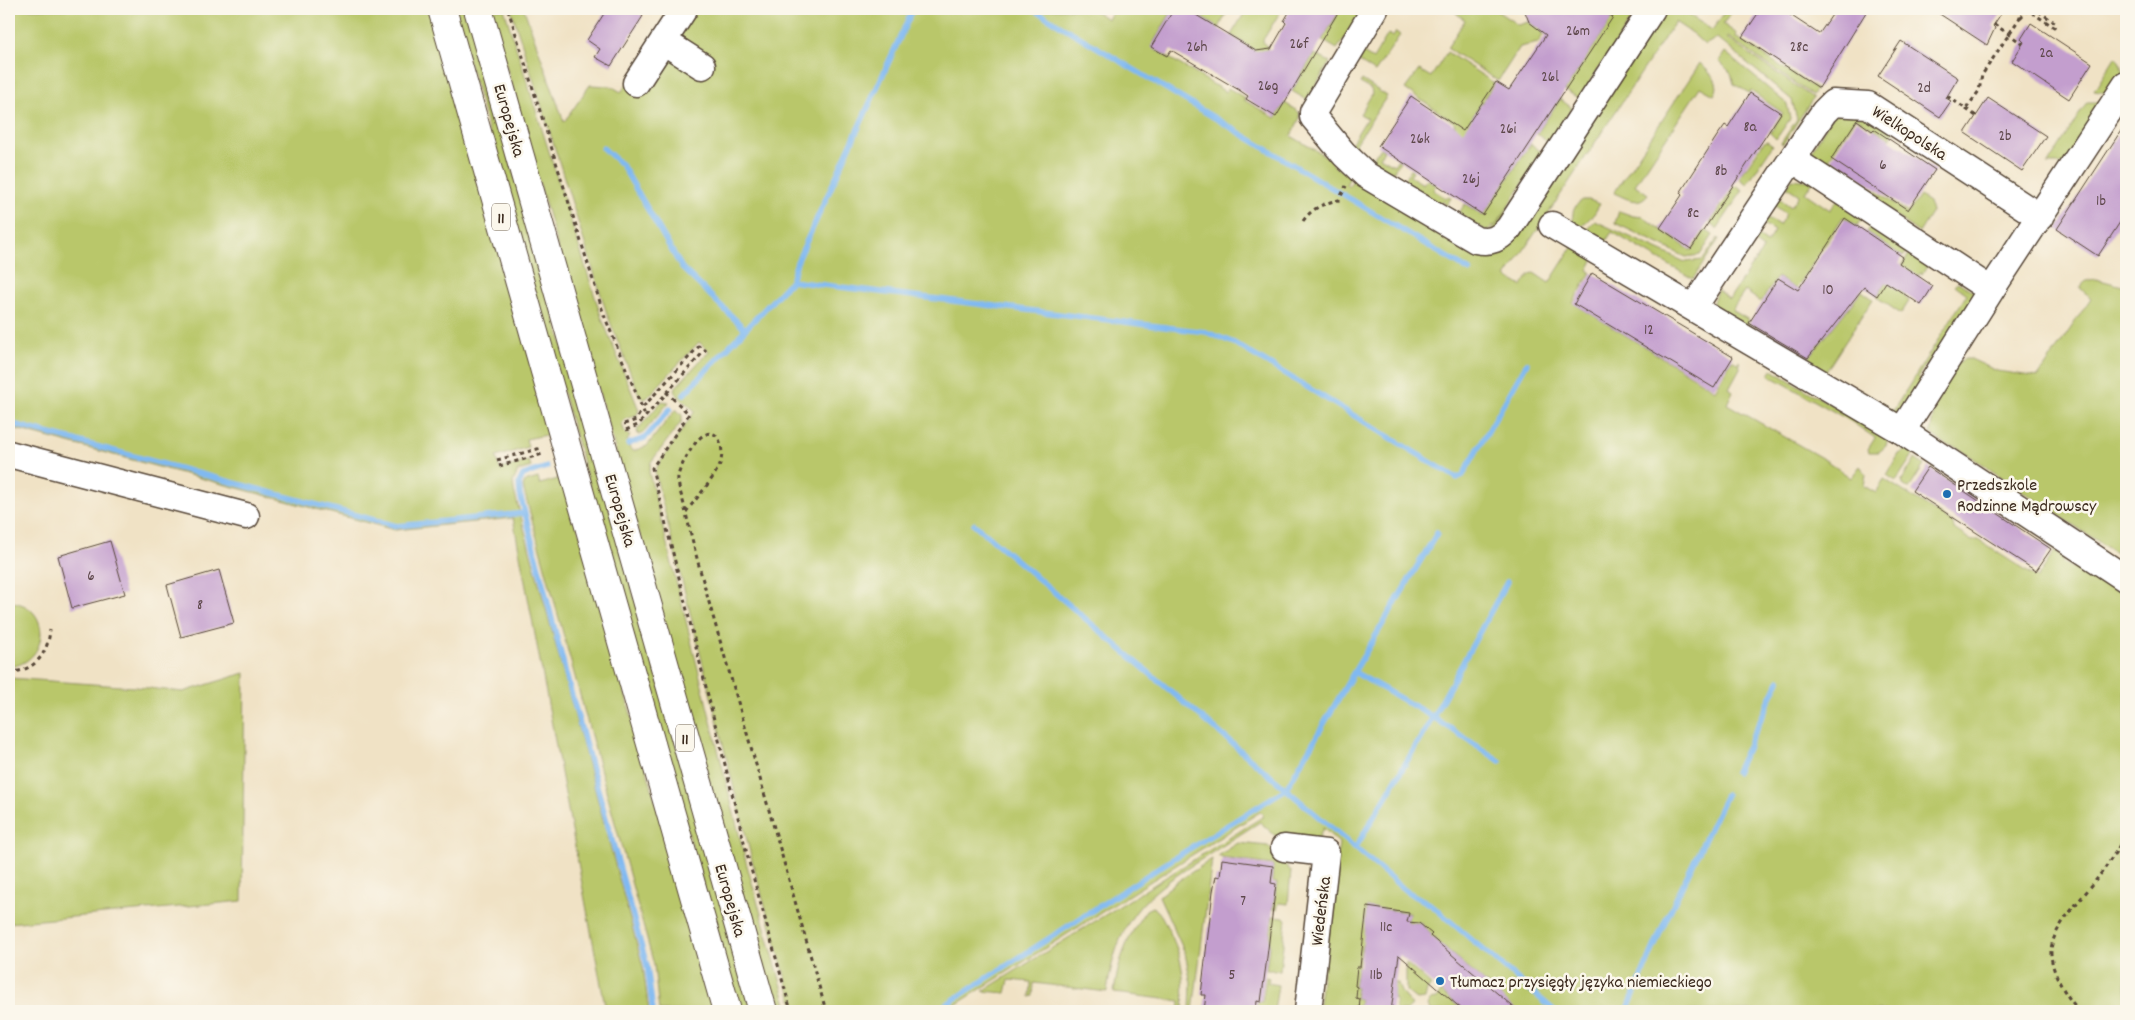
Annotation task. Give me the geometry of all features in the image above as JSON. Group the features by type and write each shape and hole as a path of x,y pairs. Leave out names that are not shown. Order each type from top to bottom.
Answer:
{"main road":[{"name":"Europejska","path":"442,9 727,1011"},
{"name":"Europejska","path":"478,9 763,1011"}],"street":[{"path":"636,82 684,9"},
{"path":"1375,9 1313,112 1313,117 1344,154 1366,175 1476,240 1486,242 1495,240 1509,228 1652,9"},
{"path":"663,42 702,66"},
{"path":"1894,427 1991,290 2126,85"},
{"name":"Wielkopolska","path":"1699,312 1792,159 1824,112 1833,103 1868,105 2040,217"},
{"path":"1792,159 1991,290"},
{"path":"1552,225 1894,427 2126,579"},
{"path":"9,454 246,516"},
{"name":"Wiedeńska","path":"1284,848 1326,853 1308,1011"}],"path":[{"path":"508,9 604,315 645,415"},
{"path":"1966,109 1979,91 1982,75 2019,19 2023,9"},
{"path":"2019,19 2028,10 2054,27 2056,23 2035,9"},
{"path":"2122,9 2126,12"},
{"path":"1994,24 2023,44"},
{"path":"1947,96 1976,116"},
{"path":"1303,221 1307,215 1319,206 1339,200 1346,187"},
{"path":"643,407 702,344"},
{"path":"626,430 638,426 645,415 706,349"},
{"path":"666,392 689,414 652,468 748,862 791,1011"},
{"path":"624,424 636,420 640,413"},
{"path":"686,512 714,476 721,463 723,453 721,443 717,436 710,433 697,441 683,463 678,476 686,512 826,1011"},
{"path":"497,460 541,448"},
{"path":"499,466 543,454"},
{"path":"9,672 28,669 41,658 49,641 50,630"},
{"path":"2080,1011 2062,988 2054,966 2051,950 2057,931 2099,877 2126,834"}],"green space":[{"path":"9,9 431,9 715,1011 659,1011 654,965 523,487 525,482 538,478 540,484 558,479 546,435 526,439 528,447 496,457 500,469 529,461 531,467 518,471 513,482 514,491 643,967 649,1011 606,1011 513,518 395,530 9,427"},
{"path":"454,9 467,9 752,1011 739,1011"},
{"path":"490,9 504,9 601,316 639,410 636,416 625,419 622,424 625,433 630,436 627,441 630,449 633,451 647,446 676,409 682,415 682,421 651,462 649,472 746,862 789,1011 775,1011"},
{"path":"511,9 524,9 564,122 590,85 611,86 621,92 630,80 679,40 692,9 1091,9 1108,19 1114,9 1173,9 1151,47 1226,92 1228,88 1245,98 1244,100 1275,118 1285,103 1299,112 1300,118 1291,136 1329,158 1335,167 1350,176 1346,185 1349,186 1354,178 1477,250 1661,9 1684,9 1683,11 1712,30 1727,9 1734,9 1723,24 1737,34 1736,37 1816,89 1812,95 1728,37 1728,39 1813,98 1783,144 1781,143 1797,119 1792,100 1717,38 1705,45 1675,22 1506,277 1522,286 1530,274 1534,273 1549,283 1573,246 1594,259 1588,270 1591,272 1573,303 1715,390 1732,360 1737,363 1739,361 1740,368 1729,388 1733,391 1727,404 1827,461 1851,478 1860,466 1866,474 1864,486 1876,493 1884,479 1953,523 1954,529 1972,541 1978,540 2037,578 2055,551 2064,557 2062,562 2073,569 2077,564 2126,595 2126,1011 1513,1011 1515,1009 1431,936 1432,934 1420,923 1408,922 1409,913 1367,907 1364,945 1362,945 1354,986 1357,987 1355,998 1360,999 1358,1011 1318,1011 1339,843 1323,828 1318,840 1281,841 1260,822 1181,872 1148,898 1126,928 1118,946 1111,967 1107,992 1034,983 1033,996 1030,997 1031,982 1009,980 1006,993 983,991 1264,816 1260,812 946,1011 795,1011 752,860 655,473 657,467 695,411 675,393 674,389 709,351 699,342 647,398 640,397 607,314"},
{"path":"1187,9 1228,9 1228,10 1219,28"},
{"path":"1247,9 1282,9 1263,40 1264,44 1268,47 1262,57 1231,35"},
{"path":"1341,9 1366,9 1337,49 1322,40"},
{"path":"1455,9 1494,9 1518,25 1528,22 1545,32 1538,43 1520,47 1498,81 1447,48 1465,20 1456,13"},
{"path":"1601,9 1630,9 1630,21 1578,98 1565,90 1613,17"},
{"path":"1396,32 1400,35 1375,72 1358,61 1363,53 1373,59 1388,34 1393,37"},
{"path":"1447,52 1494,83 1473,116 1476,134 1457,134 1454,122 1405,89 1419,70 1431,77"},
{"path":"1725,52 1787,104 1790,119 1776,139 1770,133 1783,113 1751,91 1749,93 1734,84 1731,73 1719,61"},
{"path":"1314,54 1330,62 1307,100 1292,91"},
{"path":"2115,57 2119,61 2123,73 2108,93 2094,91"},
{"path":"1700,63 1716,82 1717,86 1714,95 1700,87 1635,185 1648,194 1644,198 1636,201 1614,193"},
{"path":"1362,80 1387,96 1352,150 1349,147 1367,118 1360,114 1372,94 1371,89 1360,83"},
{"path":"1560,99 1572,108 1552,141 1549,142 1537,134"},
{"path":"2087,102 2105,102 2064,164 2048,164"},
{"path":"1853,111 1895,130 1890,138 1856,118 1829,159 1908,213 1920,196 1929,202 1932,212 1919,233 1813,157 1812,150 1833,115"},
{"path":"1767,141 1773,145 1747,184 1740,177 1764,142"},
{"path":"1531,144 1543,153 1496,225 1486,231 1458,214 1465,204 1483,216"},
{"path":"1380,148 1384,150 1380,157 1394,165 1398,159 1400,161 1393,172 1390,171 1388,173 1370,165 1370,161"},
{"path":"1411,169 1413,171 1410,176 1423,184 1427,179 1436,185 1433,190 1446,198 1448,196 1451,198 1446,206 1443,201 1439,205 1403,181"},
{"path":"1792,179 1813,181 1805,193 1830,210 1839,198 1864,214 1857,226 1843,217 1796,289 1777,277 1761,302 1745,291 1732,310 1749,320 1747,324 1761,334 1714,309 1713,302 1717,290 1729,299 1763,249 1751,240 1755,234 1767,243 1774,231 1762,223 1766,217 1779,225 1786,214 1774,205 1779,198 1791,207 1799,195 1787,187"},
{"path":"1737,186 1743,190 1717,229 1711,225 1711,222 1734,187"},
{"path":"1583,200 1600,204 1594,214 1577,231 1573,214 1576,206"},
{"path":"1619,211 1643,217 1690,250 1692,250 1704,232 1707,231 1713,235 1700,255 1686,257 1615,223"},
{"path":"1595,221 1685,262 1703,260 1719,239 1693,279 1612,232 1602,247 1582,234"},
{"path":"1874,221 1911,245 1903,257 1866,232"},
{"path":"1914,247 1932,259 1904,296 1909,301 1901,314 1877,296 1891,276 1894,277"},
{"path":"2096,279 2126,287 2126,560 1958,448 1946,445 1930,433 1937,397 1957,363 1965,359 1971,359 1997,371 2038,377 2091,298 2080,288 2086,281"},
{"path":"1958,282 1976,293 1931,369 1925,365 1918,377 1924,381 1907,399 1898,413 1894,414 1879,404 1893,411 1967,294 1955,285"},
{"path":"1862,291 1873,299 1825,373 1806,361"},
{"path":"1772,370 1879,433 1882,428 1888,437 1886,446 1879,452 1869,452 1868,449 1875,438 1852,422 1769,375"},
{"path":"662,401 669,402 643,433 638,435 637,430"},
{"path":"1909,448 1917,449 1896,481 1887,475 1899,454"},
{"path":"1915,459 1924,465 1909,489 1903,485 1902,480"},
{"path":"9,602 23,605 33,612 39,622 41,633 39,644 33,655 23,663 9,667"},
{"path":"245,673 242,901 9,923 9,678 183,692"},
{"path":"1238,843 1268,846 1291,871 1288,904 1279,903 1277,909 1273,909 1277,883 1272,882 1273,865 1218,856"},
{"path":"1212,859 1193,1011 1190,1011 1191,983 1185,953 1159,896 1175,883"},
{"path":"1152,907 1162,917 1172,936 1182,967 1184,988 1183,1011 1179,1011 1180,1001 1114,993 1118,970 1129,940 1146,910"},
{"path":"1273,916 1284,917 1286,920 1280,970 1266,970"},
{"path":"1406,963 1431,985 1427,990 1425,999 1417,1000 1406,991"},
{"path":"1266,977 1269,978 1268,983 1278,985 1274,1011 1256,1011 1257,1002 1262,1002"},
{"path":"1394,983 1398,983 1402,994 1412,1006 1406,1011 1395,1011 1396,1000 1393,999"},
{"path":"1441,992 1464,1011 1430,1011 1428,1006 1430,1000 1436,999"}],"building":[{"path":"607,9 632,9 643,16 611,66 595,57 600,49 587,40"},
{"path":"1174,9 1186,9 1256,51 1271,49 1286,23 1284,21 1291,9 1340,9 1276,117 1246,99 1248,96 1239,90 1171,50 1167,56 1151,47"},
{"path":"1524,9 1600,9 1613,17 1483,215 1378,146 1411,96 1463,131 1496,82 1509,90 1546,35 1529,22"},
{"path":"1761,9 1781,9 1819,34 1836,9 1868,9 1819,88 1742,37"},
{"path":"1932,9 2004,9 1993,26 1995,28 1987,45"},
{"path":"2031,23 2092,63 2069,99 2012,61 2024,42 2021,39"},
{"path":"1901,41 1958,78 1946,98 1951,101 1940,117 1878,76"},
{"path":"1750,93 1781,113 1691,249 1660,228 1717,136 1725,125 1728,127"},
{"path":"1988,98 2046,136 2022,171 1965,133"},
{"path":"1857,120 1872,131 1874,129 1935,170 1908,210 1831,159"},
{"path":"2126,123 2126,213 2098,256 2057,229"},
{"path":"1845,218 1903,257 1899,263 1933,286 1921,305 1886,282 1877,296 1864,287 1808,358 1749,323 1778,278 1798,290"},
{"path":"1592,273 1733,357 1714,388 1574,304"},
{"path":"1928,467 2051,549 2036,571 1912,491"},
{"path":"110,541 125,594 72,608 58,556"},
{"path":"219,570 234,623 181,637 167,585"},
{"path":"1222,859 1273,866 1271,883 1276,884 1261,1002 1257,1001 1256,1011 1204,1011 1206,995 1201,995 1213,891 1216,876 1220,877"},
{"path":"1367,907 1409,913 1407,922 1419,923 1432,934 1430,936 1518,1011 1464,1011 1399,955 1391,1011 1359,1011 1360,999 1356,998 1357,987 1355,986 1357,967 1360,967"}],"waterway":[{"path":"684,394 791,281 797,262 913,9"},
{"path":"1033,9 1340,193"},
{"path":"603,148 622,165 682,268 745,329"},
{"path":"1344,195 1470,271"},
{"path":"791,281 1206,332 1234,343 1457,478 1463,475 1527,363"},
{"path":"628,444 645,438 670,409"},
{"path":"9,423 397,526 525,513"},
{"path":"547,467 523,475 519,483 520,494 569,685 647,966 653,1011"},
{"path":"974,524 1406,891 1430,904 1555,1011"},
{"path":"936,1011 1168,862 1286,789 1437,533"},
{"path":"1356,847 1433,717 1507,582"},
{"path":"1354,672 1433,717 1500,761"},
{"path":"1736,772 1779,680"},
{"path":"1627,1011 1662,928 1726,795"}],"place":[{"name":"Przedszkole Rodzinne Mądrowscy","path":"1947,494"},
{"name":"Tłumacz przysięgły języka niemieckiego","path":"1440,981"}]}
